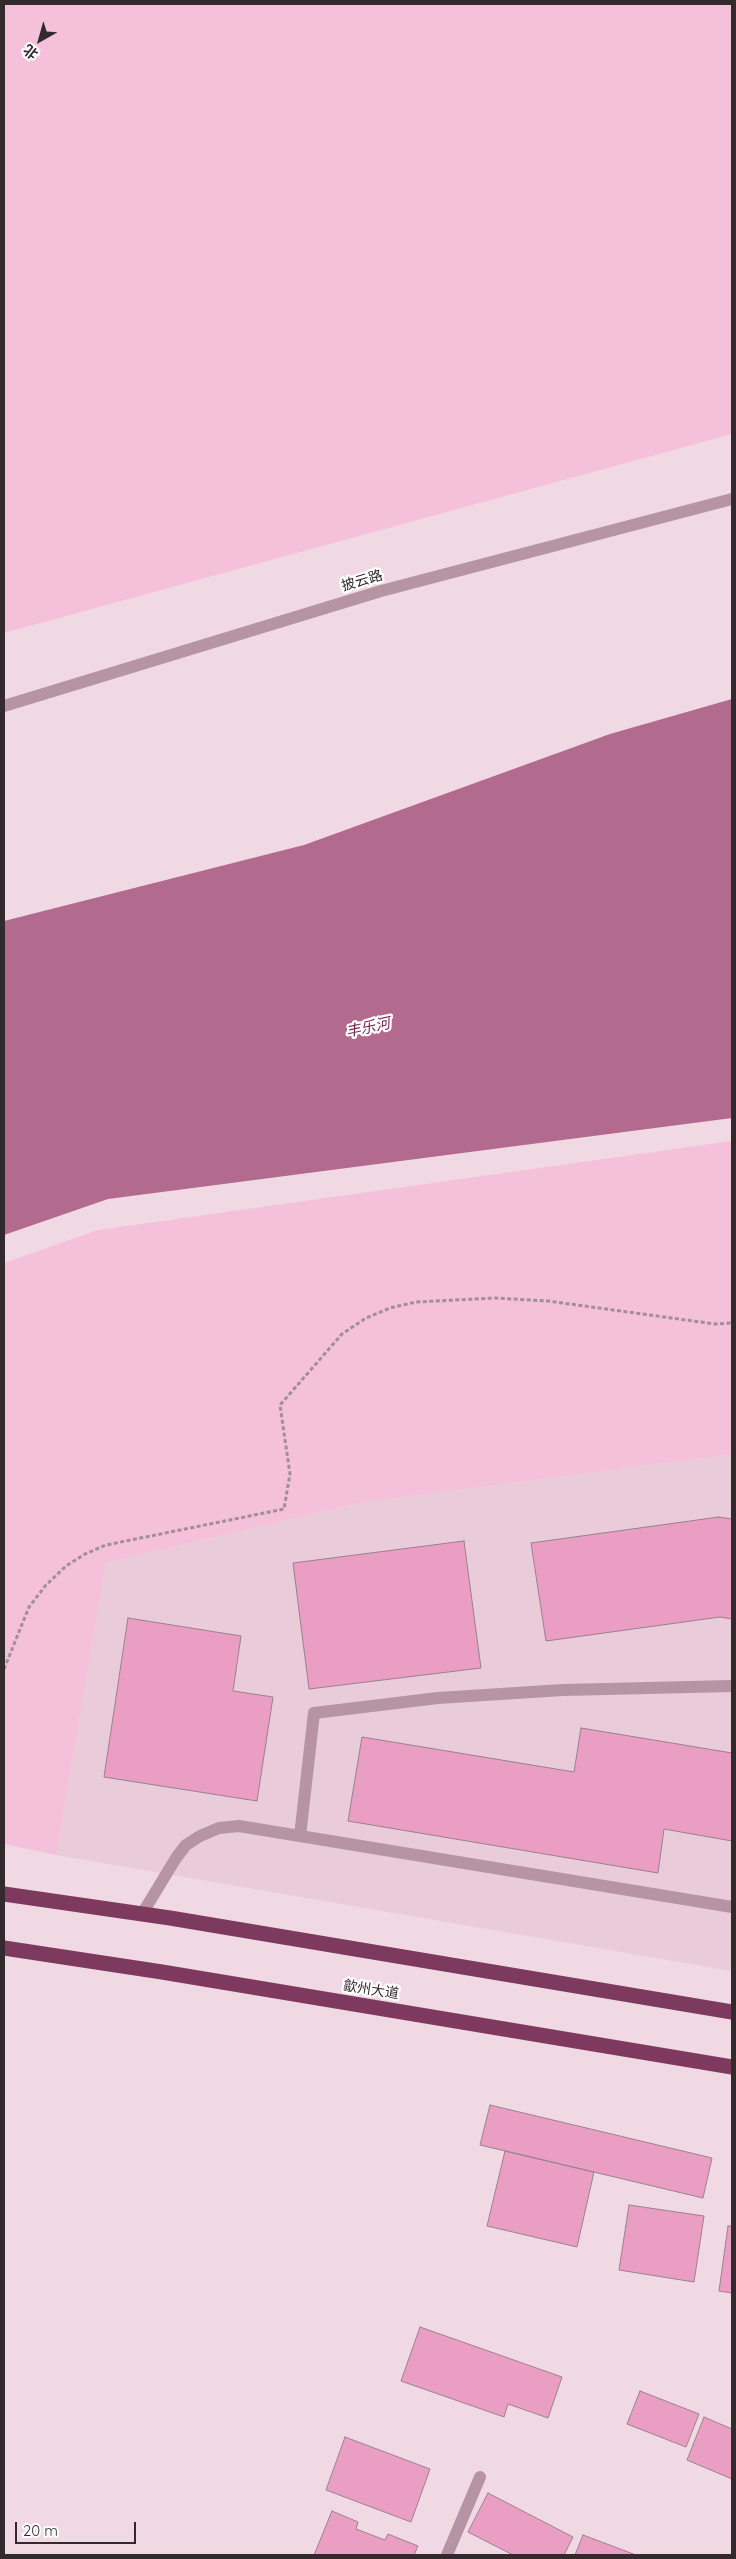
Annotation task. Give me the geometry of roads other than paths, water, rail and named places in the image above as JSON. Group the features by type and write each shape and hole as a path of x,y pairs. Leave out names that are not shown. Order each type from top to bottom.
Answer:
{"highway":[{"path":"4,1894 142,1914 732,2012"},
{"name":"歙州大道","path":"4,1948 162,1972 732,2067"}],"street":[{"name":"披云路","path":"4,706 381,591 732,499"},
{"path":"300,1836 314,1713 438,1698 563,1690 732,1686"},
{"path":"142,1914 186,1845 200,1836 219,1828 239,1826 732,1907"},
{"path":"447,2555 480,2477"}],"water":[{"name":"丰乐河","path":"732,699 732,1118 108,1199 4,1235 4,921 304,845 610,734"}]}
